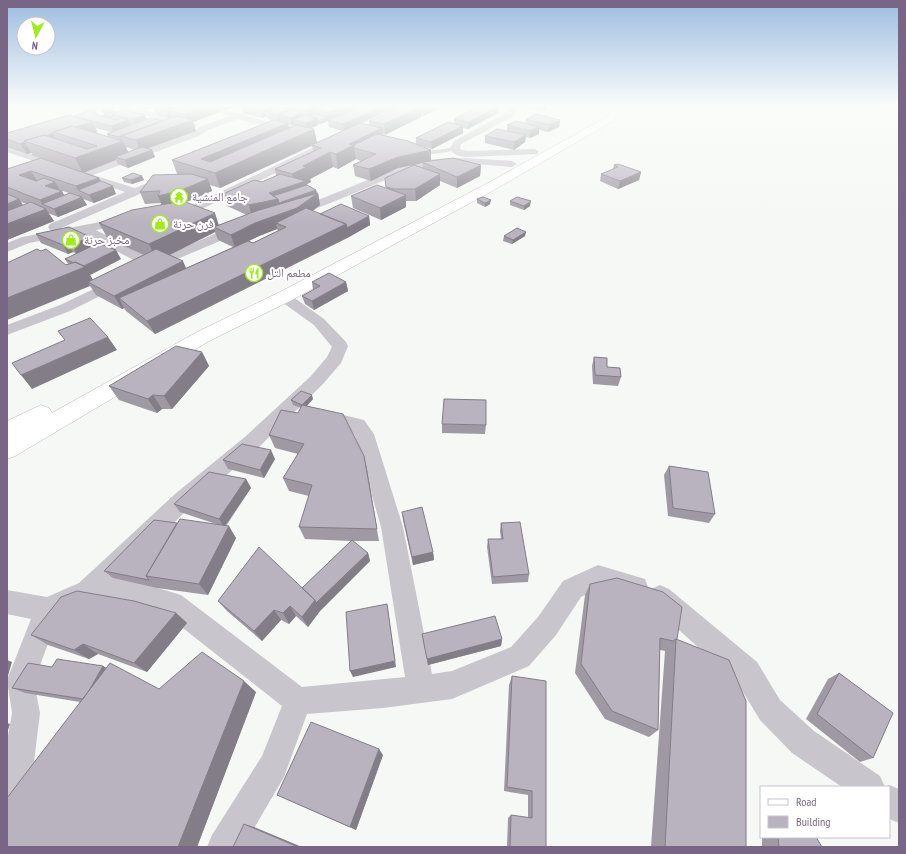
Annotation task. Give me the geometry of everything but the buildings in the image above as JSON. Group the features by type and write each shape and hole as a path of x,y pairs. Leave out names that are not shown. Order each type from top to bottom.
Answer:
{"main road":[{"path":"7,431 193,331 386,232 547,145"},
{"path":"7,450 204,336 284,297 565,145"}],"street":[{"path":"83,175 165,145"},
{"path":"159,215 196,208 325,145"},
{"path":"456,145 455,148 459,153 467,154 534,152"},
{"path":"7,149 27,156 39,156 83,175 135,192"},
{"path":"129,149 142,153"},
{"path":"19,166 39,156"},
{"path":"287,212 315,204 396,173 429,163 465,161 512,164"},
{"path":"7,248 175,175"},
{"path":"212,188 227,192"},
{"path":"26,240 136,220"},
{"path":"139,272 253,223"},
{"path":"84,229 153,265"},
{"path":"7,330 65,308 126,278"},
{"path":"7,602 48,610 88,591 182,500 253,441 317,380 335,359 340,346 319,322 284,297"},
{"path":"286,410 357,424 364,434 392,527 421,689"},
{"path":"88,591 128,590 172,604 298,701 383,694 452,685 520,657 547,626 572,589 598,576 654,593 687,619 747,672 770,710 803,742 868,786"},
{"path":"7,782 19,762 26,713 20,682 48,610"},
{"path":"224,847 273,766 298,701"},
{"path":"890,802 899,808"}],"lane":[{"path":"412,148 426,152 440,152 455,148"}],"place":[{"name":"جامع المنشية","path":"179,197"},
{"name":"فرن حرنة","path":"160,224"},
{"name":"مخبز حرنة","path":"71,240"},
{"name":"مطعم التل","path":"254,273"}]}
